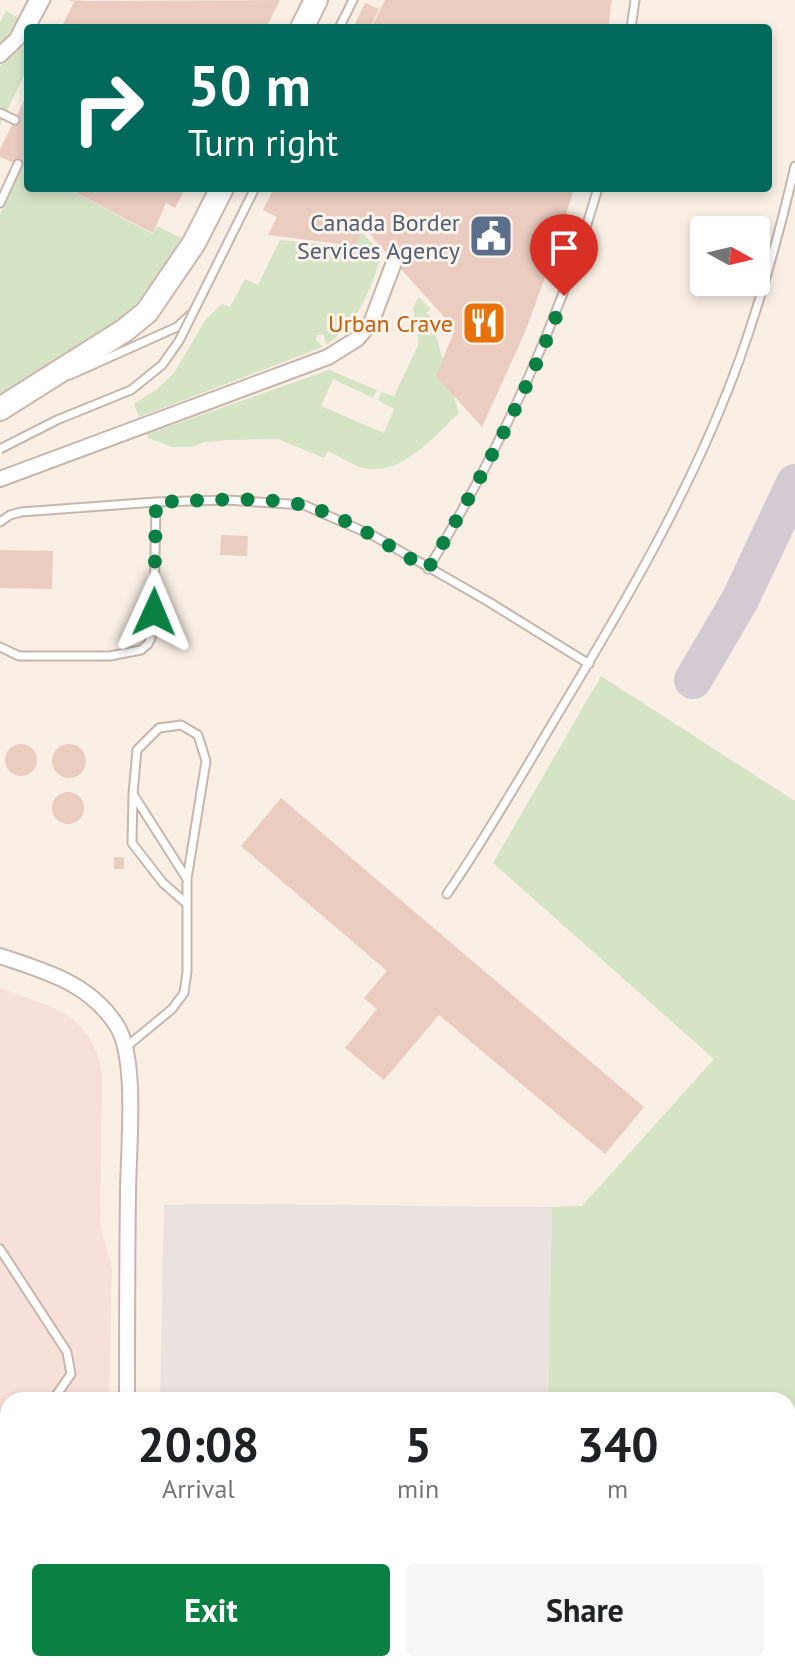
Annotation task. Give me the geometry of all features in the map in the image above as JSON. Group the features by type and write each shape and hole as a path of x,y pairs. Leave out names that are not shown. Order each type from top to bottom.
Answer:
{"main road":[{"path":"304,24 316,0"},
{"path":"0,409 125,330 147,312 194,243 220,192"}],"street":[{"path":"25,24 37,0"},
{"path":"1,54 17,39 24,25"},
{"path":"0,479 328,357 357,339 371,323 393,265"},
{"path":"0,956 66,978 102,1007 118,1027 126,1047 129,1099 127,1392"}],"lane":[{"path":"33,24 46,0"},
{"path":"339,24 351,0"},
{"path":"632,24 635,0"},
{"path":"1,54 24,37"},
{"path":"0,113 15,120"},
{"path":"0,203 18,164"},
{"path":"447,894 589,664 673,513 722,404 756,309 795,166"},
{"path":"0,194 7,185"},
{"path":"33,388 85,370 184,321 208,289 255,192"},
{"path":"0,449 57,420 131,390 162,365 179,341 255,192"},
{"path":"428,569 486,469 518,404 558,310 597,192"},
{"path":"0,522 21,512 156,502 227,500 304,505 374,536 589,664"},
{"path":"0,647 19,656 110,656 141,650 148,644 154,612 156,502"},
{"path":"126,1047 172,1009 184,993 187,972 187,879 206,761 198,735 181,725 159,728 137,750 132,843 163,883 186,903"},
{"path":"133,794 187,879"},
{"path":"0,1249 67,1352 71,1374 59,1392"}],"shaded area":[{"path":"0,988 72,1018 87,1034 97,1053 102,1076 100,1223 112,1268 109,1392 0,1392"},
{"path":"164,1205 552,1207 548,1392 160,1392"}],"green space":[{"path":"6,11 23,20 11,36 0,44 0,22"},
{"path":"24,46 24,76 0,125 0,66"},
{"path":"23,166 24,192 74,192 153,234 157,226 185,240 126,322 0,402 0,214"},
{"path":"356,225 382,255 362,305 338,336 326,345 324,335 317,335 316,340 323,347 139,417 134,404 174,373 206,319 222,304 230,307 245,279 258,285 280,240 346,246"},
{"path":"419,297 431,309 426,313 430,316 459,413 404,461 377,469 363,468 328,451 324,458 278,439 227,440 172,447 148,438 147,434 329,370 377,390 373,398 333,379 321,406 384,433 394,409 378,400 381,392 394,396 419,343 413,307"},
{"path":"601,676 795,801 795,1392 548,1392 552,1207 582,1206 714,1059 493,863"}],"building":[{"path":"69,0 280,0 268,24 63,24 74,2"},
{"path":"385,0 612,0 609,24 373,24"},
{"path":"365,3 379,9 372,24 355,24"},
{"path":"24,101 24,167 0,157 0,149"},
{"path":"75,192 183,192 175,208 166,203 153,233"},
{"path":"272,192 573,192 525,332 482,427 436,376 455,329 364,228 355,246 268,235 277,217 263,210"},
{"path":"221,535 248,536 247,556 220,555"},
{"path":"0,550 53,551 52,589 0,588"},
{"path":"21,744 33,748 37,760 33,772 21,776 9,772 5,760 9,748"},
{"path":"69,744 81,749 86,761 81,773 69,778 57,773 52,761 57,749"},
{"path":"68,792 79,797 84,808 79,819 68,824 57,819 52,808 57,797"},
{"path":"281,798 644,1107 605,1154 439,1015 384,1080 345,1048 377,1009 364,998 387,971 241,846"},
{"path":"114,857 124,857 124,869 114,869"}],"taxiway":[{"path":"693,680 740,600 795,483"}],"place":[{"name":"Canada Border Services Agency","path":"491,236"},
{"name":"Urban Crave","path":"484,323"}],"route":[{"path":"154,612 156,502 227,500 304,505 374,536 428,569 508,426 564,296"}]}
